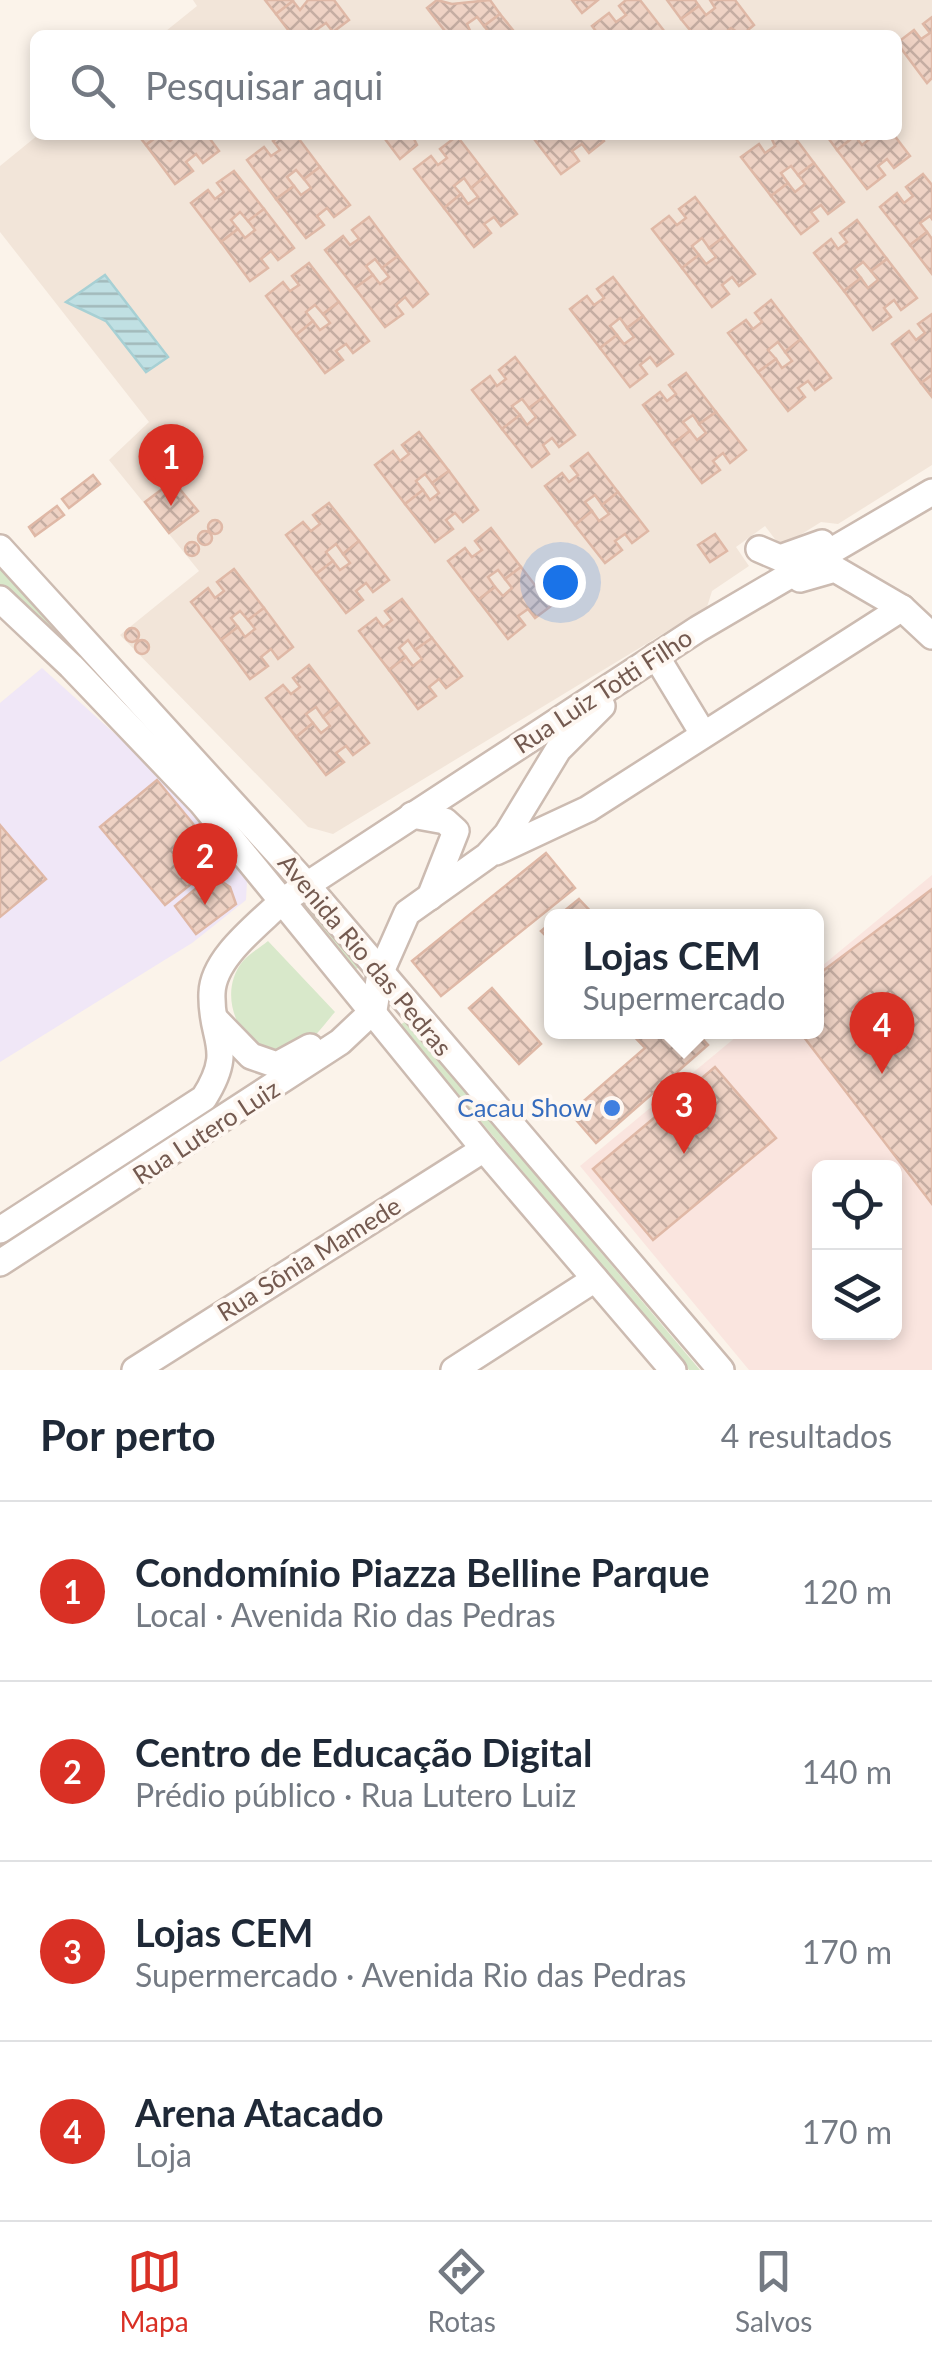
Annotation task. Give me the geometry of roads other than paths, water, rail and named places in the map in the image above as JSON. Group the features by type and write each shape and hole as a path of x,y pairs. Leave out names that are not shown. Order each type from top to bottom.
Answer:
{"street":[{"name":"Rua Luiz Totti Filho","path":"281,902 846,540 932,492"},
{"path":"759,549 780,558 812,544 846,540"},
{"path":"834,569 846,540"},
{"name":"Avenida Rio das Pedras","path":"0,548 306,884 721,1370"},
{"path":"374,1010 380,974 398,926 430,897 487,856 508,834 558,750 594,712 659,662 800,580 834,569 902,608 932,636"},
{"name":"Avenida Rio das Pedras","path":"0,599 71,666 202,803 484,1149 673,1370"},
{"path":"487,856 588,809 702,732 902,608"},
{"path":"659,662 702,732"},
{"path":"412,816 445,820 456,831 430,897"},
{"name":"Rua Lutero Luiz","path":"0,1230 204,1098 216,1078 223,1050 211,992 222,968 281,902"},
{"name":"Rua Lutero Luiz","path":"0,1264 340,1042 374,1010"},
{"path":"216,1020 252,1056 277,1065 316,1044 340,1042"},
{"name":"Rua Sônia Mamede","path":"135,1370 484,1149"},
{"path":"454,1370 595,1279"}],"water":[{"path":"105,275 168,357 146,372 106,321 66,302"}],"place":[{"name":"Condomínio Piazza Belline Parque","path":"171,506"},
{"name":"Centro de Educação Digital","path":"205,905"},
{"name":"Arena Atacado","path":"882,1074"},
{"name":"Cacau Show","path":"612,1108"},
{"name":"Lojas CEM","path":"684,1154"}]}
